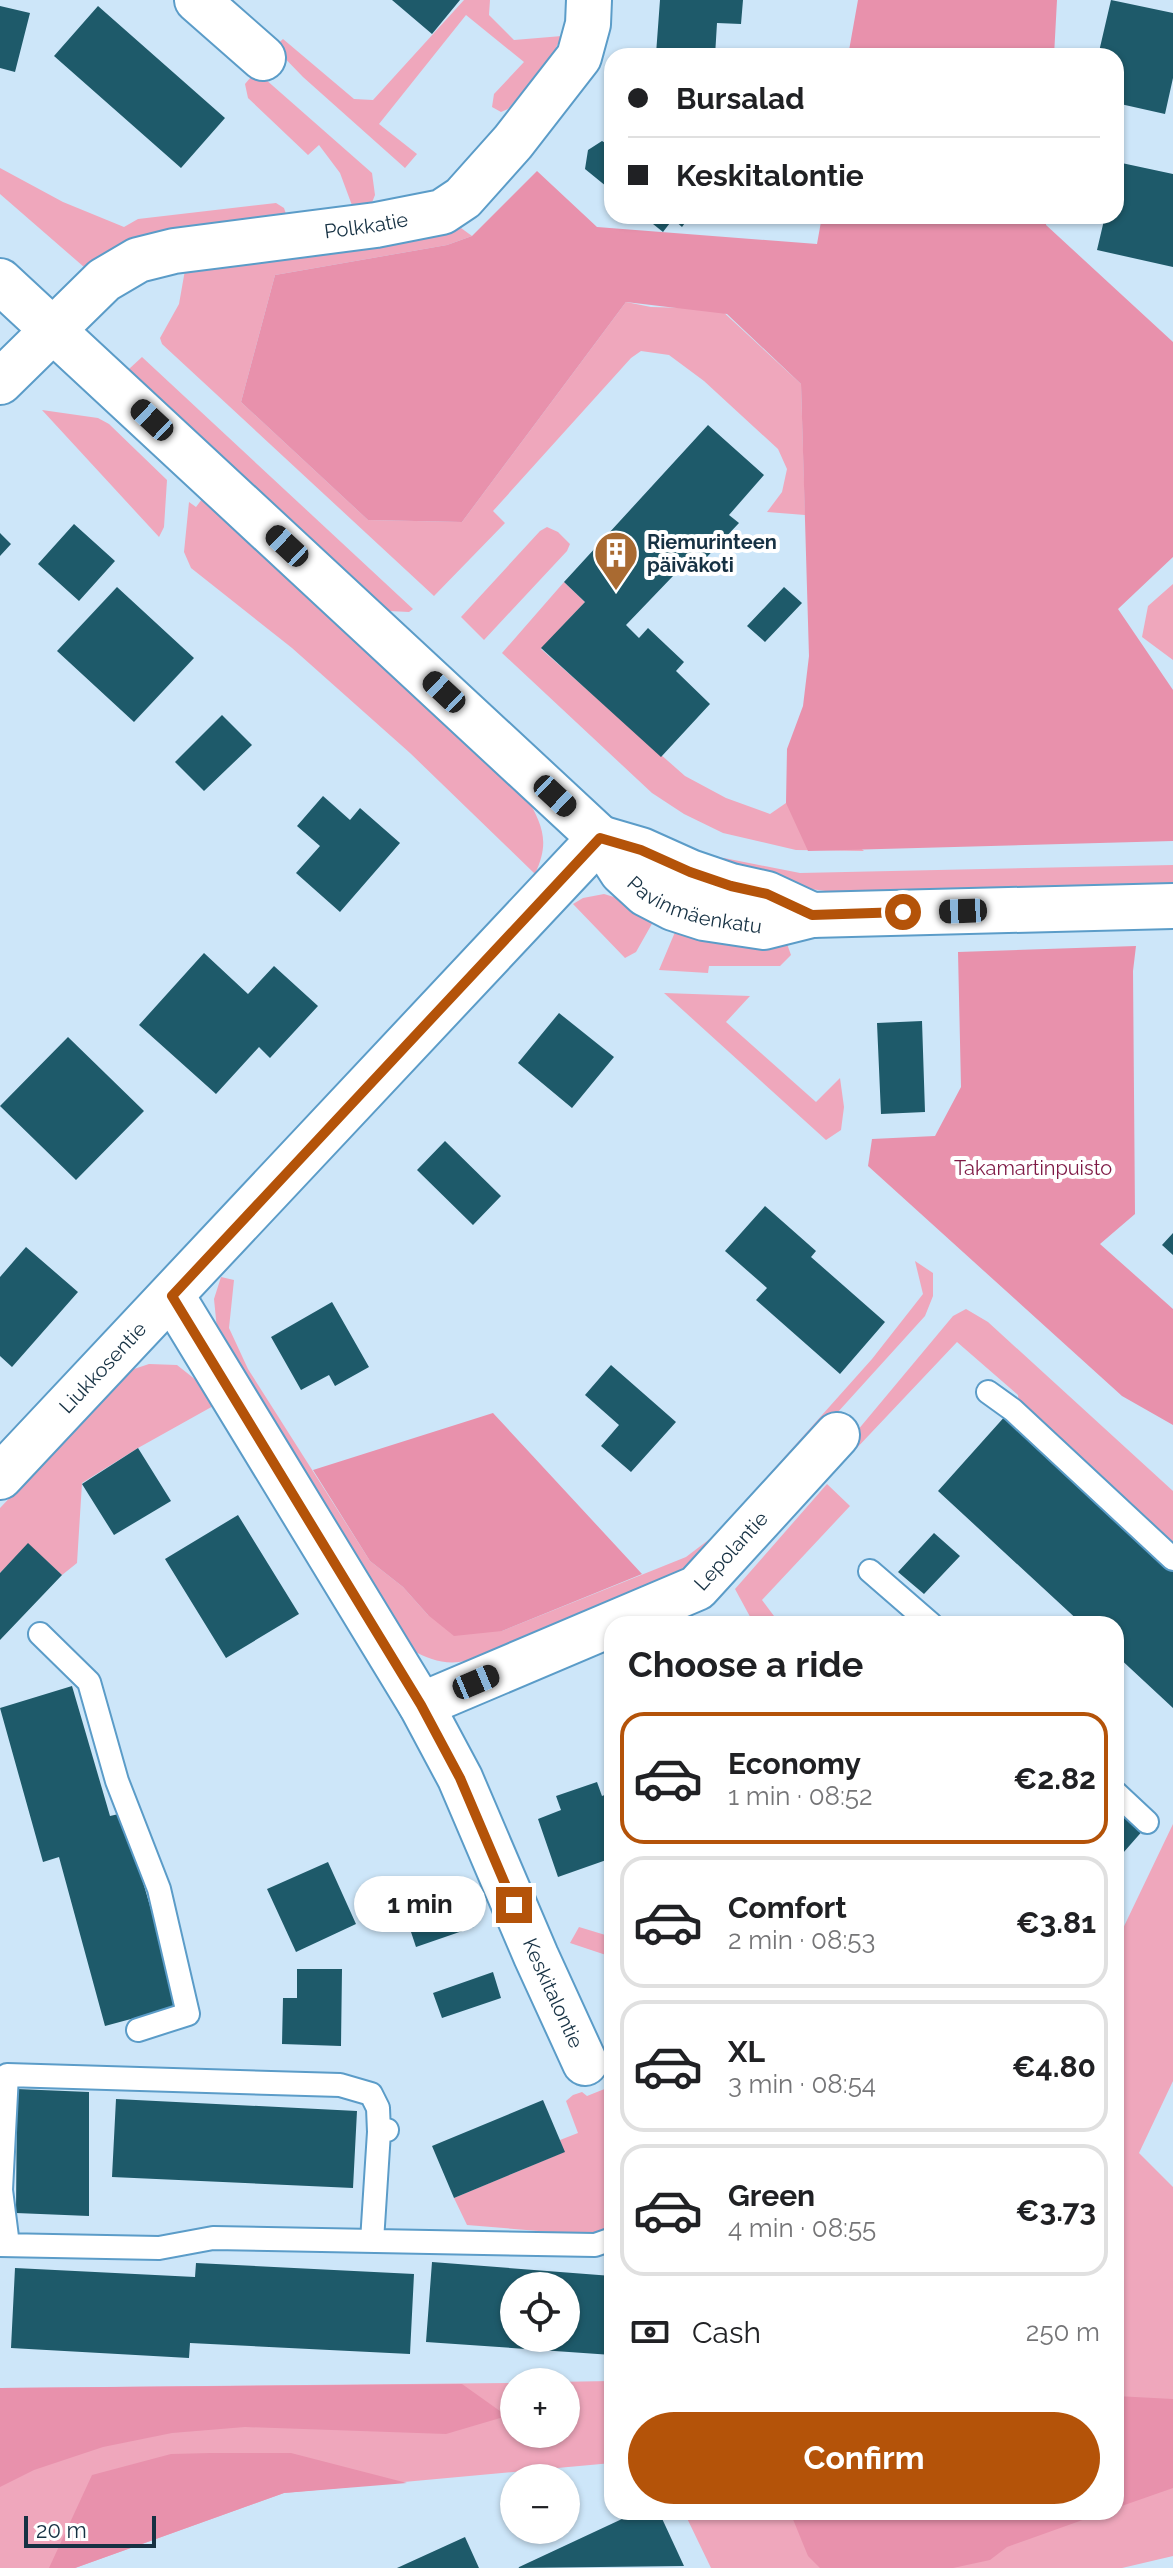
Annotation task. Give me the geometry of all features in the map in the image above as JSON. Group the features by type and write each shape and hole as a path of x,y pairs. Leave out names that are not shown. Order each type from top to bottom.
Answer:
{"street":[{"path":"197,0 263,58"},
{"name":"Polkkatie","path":"0,382 104,280 138,260 174,251 376,225 442,212 463,198 513,142 579,57 588,24 589,0"},
{"name":"Pavinmäenkatu","path":"0,281 600,838 622,872 646,894 673,908 704,918 764,927 812,915 1173,906"},
{"name":"Liukkosentie","path":"0,1477 600,838"},
{"name":"Keskitalontie","path":"172,1296 421,1705 460,1778 585,2063"},
{"name":"Lepolantie","path":"631,1616 697,1588 837,1435"},
{"name":"Lepolantie","path":"421,1705 604,1627"}],"lane":[{"path":"988,1392 1013,1410 1173,1559"},
{"path":"870,1571 922,1616"},
{"path":"40,1634 89,1682 117,1781 159,1889 188,2014 138,2030"},
{"path":"1124,1800 1147,1822"},
{"path":"372,2241 383,2131 371,2094 340,2085 7,2075 1,2190 4,2245 159,2248 213,2238 372,2241 595,2245 604,2242"}],"shaded area":[{"path":"464,0 490,0 489,15 514,40 562,36 550,59 508,109 501,112 492,107 494,94 524,62 466,15 379,124 417,154 405,168 274,47 283,39 354,99 373,100"},
{"path":"256,71 372,173 375,195 371,205 353,208 340,173 319,145 308,155 248,98 245,84"},
{"path":"0,168 63,202 124,227 138,219 276,203 284,208 287,217 127,242 84,267 0,194"},
{"path":"461,228 472,236 447,245 275,275 241,402 368,520 462,522 626,302 651,307 720,309 801,384 805,515 767,512 782,492 787,469 778,449 704,381 669,355 641,351 631,358 493,511 505,523 434,596 162,344 160,338 179,304 185,270 442,236"},
{"path":"142,357 413,609 409,612 389,611 129,369"},
{"path":"42,410 98,418 109,424 167,480 164,527 159,537"},
{"path":"205,495 526,796 542,834 542,853 535,874 410,753 292,648 191,568 184,552 189,502 196,507"},
{"path":"547,527 558,532 570,544 567,551 484,640 461,617"},
{"path":"564,582 585,602 541,649 685,776 726,798 770,814 786,803 817,810 864,851 796,850 723,833 684,814 652,793 502,653"},
{"path":"1173,584 1173,660 1142,637 1148,606"},
{"path":"724,858 800,873 1173,865 1173,885 833,892 788,886 715,859"},
{"path":"604,894 624,900 653,922 636,952 625,958 573,904 583,898"},
{"path":"678,925 786,941 791,955 780,966 709,966 708,973 659,970"},
{"path":"664,993 750,996 726,1022 816,1102 840,1078 844,1107 841,1130 826,1140"},
{"path":"915,1261 933,1273 933,1296 925,1316 710,1553 676,1578 458,1662 438,1661 412,1650 217,1329 214,1299 221,1277 234,1280 229,1328 248,1369 370,1561 403,1587 428,1615 502,1631 686,1557 715,1535 872,1359 923,1294"},
{"path":"966,1309 988,1322 1173,1491 1173,1546 1019,1405 1018,1395 957,1342 853,1452 847,1443 953,1316"},
{"path":"149,1364 177,1365 196,1380 215,1405 82,1483 77,1563 62,1575 28,1544 0,1573 0,1508 131,1370"},
{"path":"827,1484 850,1506 762,1600 774,1616 750,1616 735,1589"},
{"path":"1173,1824 1173,2081 1139,2153 1173,2187 1173,2556 1122,2568 711,2568 688,2520 1124,2520 1124,1926"},
{"path":"579,1927 604,1935 604,1954 570,1943"},
{"path":"604,2089 604,2229 587,2235 467,2225 454,2198 564,2152 560,2140 578,2133 566,2101 582,2092 587,2096"},
{"path":"604,2381 604,2464 500,2464 500,2473 284,2493 75,2568 0,2568 0,2388 500,2383 500,2448 580,2448 580,2382"}],"green space":[{"path":"858,0 1057,0 1054,48 849,48"},
{"path":"537,171 597,227 817,244 821,224 1046,224 1173,342 1173,557 1118,609 1173,690 1173,841 808,851 786,803 787,749 803,706 809,656 801,384 727,314 626,302 462,522 368,520 241,402 275,275 447,245 472,236"},
{"name":"Takamartinpuisto","path":"1136,946 1133,971 1135,1214 1100,1244 1173,1309 1173,1425 1122,1396 868,1166 872,1139 935,1136 961,1087 958,952"},
{"path":"493,1413 642,1574 502,1631 454,1636 428,1615 403,1587 370,1561 313,1470"},
{"path":"462,2384 500,2411 500,2418 446,2434 245,2427 172,2433 103,2447 34,2470 0,2487 0,2388"},
{"path":"1124,2396 1173,2399 1173,2488 1124,2505"},
{"path":"291,2453 407,2483 284,2493 75,2568 49,2568 92,2475 171,2454"},
{"path":"793,2520 1083,2520 1007,2547 990,2560 953,2568 820,2568 808,2556"}],"building":[{"path":"392,0 460,0 432,34"},
{"path":"660,0 743,0 741,24 717,23 715,48 656,48"},
{"path":"1111,0 1173,13 1173,78 1165,114 1124,105 1124,48 1100,48"},
{"path":"0,6 30,13 15,72 0,68"},
{"path":"98,6 225,118 181,168 54,56"},
{"path":"604,142 604,184 585,169 588,150"},
{"path":"1124,164 1173,174 1173,267 1097,250 1103,224 1124,224"},
{"path":"653,224 669,224 663,232"},
{"name":"Riemurinteen päiväkoti","path":"708,425 764,475 729,515 739,523 706,558 697,551 626,625 639,638 648,628 684,662 676,671 710,704 661,757 541,648 585,602 564,582"},
{"path":"74,524 115,561 79,601 38,564"},
{"path":"0,533 11,544 0,556"},
{"path":"117,587 194,658 134,722 57,651"},
{"path":"784,587 802,603 765,642 747,626"},
{"path":"222,715 252,745 204,791 175,762"},
{"path":"323,796 350,820 360,808 400,843 340,912 296,873 320,846 297,826"},
{"path":"204,953 248,994 274,966 318,1006 270,1058 259,1047 216,1094 139,1025"},
{"path":"559,1013 614,1057 572,1108 518,1063"},
{"path":"922,1021 925,1112 881,1114 877,1023"},
{"path":"68,1037 144,1111 76,1180 0,1106"},
{"path":"445,1141 501,1196 473,1225 417,1170"},
{"path":"765,1206 816,1251 811,1257 885,1322 840,1374 756,1300 767,1288 725,1251"},
{"path":"1173,1233 1173,1255 1162,1245"},
{"path":"26,1247 78,1292 12,1367 0,1356 0,1277"},
{"path":"332,1302 369,1367 335,1386 329,1375 301,1390 271,1337"},
{"path":"611,1365 676,1422 631,1472 601,1446 619,1425 585,1395"},
{"path":"1007,1414 1173,1569 1173,1708 1124,1662 1124,1616 1073,1616 938,1491"},
{"path":"138,1448 171,1501 114,1535 82,1484"},
{"path":"238,1515 299,1614 226,1658 165,1559"},
{"path":"934,1533 960,1556 924,1594 898,1572"},
{"path":"28,1543 62,1575 0,1640 0,1573"},
{"path":"72,1686 110,1816 123,1813 179,2006 105,2026 59,1857 43,1862 0,1708"},
{"path":"597,1782 604,1795 604,1861 558,1877 538,1819 561,1810 556,1796"},
{"path":"1124,1809 1145,1828 1124,1852"},
{"path":"328,1862 356,1924 296,1952 267,1889"},
{"path":"464,1902 474,1927 416,1947 408,1923"},
{"path":"297,1969 342,1969 341,2046 282,2044 283,1998 297,1998"},
{"path":"493,1972 501,1998 442,2018 433,1993"},
{"path":"17,2089 89,2092 89,2216 16,2213"},
{"path":"116,2099 357,2111 353,2188 112,2177"},
{"path":"543,2100 565,2152 454,2198 432,2146"},
{"path":"432,2262 561,2272 500,2272 500,2347 426,2342"},
{"path":"196,2263 414,2274 410,2354 190,2343 189,2358 11,2348 15,2268 195,2277"},
{"path":"580,2274 604,2275 604,2354 569,2352 580,2352"},
{"path":"620,2520 663,2520 684,2566 517,2568 568,2544 580,2544 580,2539"},
{"path":"465,2537 479,2568 397,2568"}],"place":[{"name":"Riemurinteen päiväkoti","path":"616,592"}],"route":[{"path":"514,1905 460,1778 421,1705 172,1296 600,838 641,850 731,886 767,894 812,915 903,912"}]}
